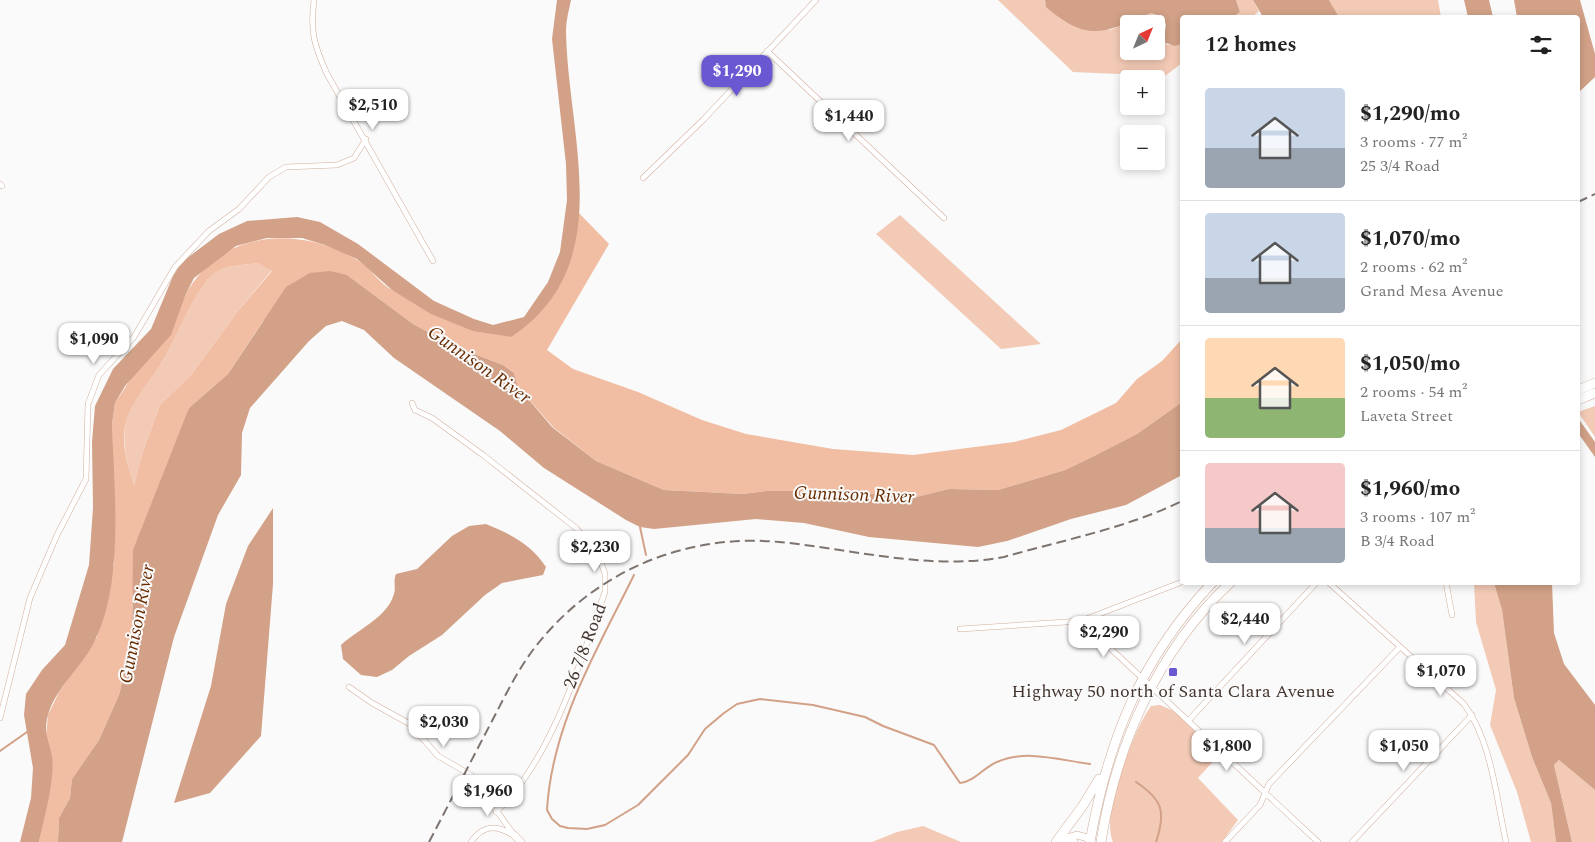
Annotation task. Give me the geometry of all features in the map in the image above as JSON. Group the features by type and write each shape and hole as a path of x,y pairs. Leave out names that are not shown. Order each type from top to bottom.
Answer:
{"highway":[{"path":"1580,389 1595,383"},
{"path":"1580,399 1595,393"},
{"path":"1090,840 1099,790 1106,765 1142,679 1166,642 1200,596 1211,585"},
{"path":"1212,600 1212,591 1218,585"},
{"path":"1101,842 1115,773 1151,687 1175,648 1212,600 1228,585"},
{"path":"1151,687 1152,672 1199,603 1200,596"},
{"path":"1063,841 1106,765"}],"street":[{"path":"314,0 311,24 316,48 327,74 366,139 433,261"},
{"path":"643,178 816,0"},
{"path":"767,51 944,218"},
{"path":"0,718 30,598 57,535 86,479 88,404 99,375 134,337 175,267 210,231 239,208 269,177 286,167 337,165 354,158 366,139"},
{"name":"26 7/8 Road","path":"412,403 415,410 432,418 483,455 576,528 598,554 605,574 605,592 602,601 548,740 521,781 496,812"},
{"path":"960,629 1081,621 1180,583"},
{"path":"1188,721 1314,585"},
{"path":"1331,585 1464,704 1472,715 1479,730 1489,764 1506,842"},
{"path":"1447,585 1452,615"},
{"path":"1081,621 1318,842"},
{"path":"1225,842 1260,805 1269,784 1400,647"},
{"path":"349,687 372,703 410,724 438,756 471,775 496,812 521,842"},
{"path":"1352,842 1472,715"},
{"path":"471,842 480,832 491,827 501,828 514,835"},
{"path":"1063,841 1077,835 1090,840"}],"shaded area":[{"path":"998,0 1045,0 1046,7 1110,30 1120,26 1120,60 1165,60 1165,25 1167,45 1180,44 1180,65 1165,76 1165,70 1120,70 1120,74 1073,72"},
{"path":"1236,0 1253,0 1259,11 1254,15 1237,15 1240,12"},
{"path":"1329,0 1438,0 1441,15 1338,15"},
{"path":"579,213 609,244 547,350 573,369 638,392 702,420 746,434 833,449 913,455 1014,442 1061,430 1116,403 1137,379 1162,361 1180,341 1180,403 1137,434 1065,470 998,490 949,489 912,498 845,491 766,491 743,494 664,490 596,461 553,427 518,387 514,373 503,365 456,347 413,324 347,275 263,321 228,374 189,408 132,596 132,642 119,695 99,740 72,779 70,798 59,818 58,842 39,842 52,756 46,738 48,715 59,692 97,637 114,564 112,424 115,403 200,274 218,258 238,246 261,240 285,238 309,241 333,248 356,259 389,288 408,298 511,337 567,268","holes":["257,263 272,271 238,311 191,375 160,405 142,454 134,486 124,441 128,416 165,357 202,286 216,272 230,267"]},
{"path":"900,215 1041,344 1001,349 876,234"},
{"path":"257,263 272,270 238,311 191,375 160,405 142,454 134,487 124,442 125,427 131,409 165,357 187,311 208,277 225,268"},
{"path":"1595,406 1595,437 1580,415 1580,411"},
{"path":"1474,585 1495,585 1502,610 1514,698 1532,757 1551,803 1556,842 1531,842 1517,792 1490,725 1496,690 1476,622"},
{"path":"1160,705 1174,711 1219,755 1198,778 1238,820 1222,842 1113,842 1110,829 1111,812 1120,773 1136,734 1151,706"},
{"path":"1559,760 1595,790 1595,842 1572,842 1554,765"},
{"path":"923,826 961,842 872,842 897,832"}],"water":[{"path":"557,0 571,0 566,30 568,70 578,154 580,196 577,236 566,273 545,307 511,337 473,331 431,314 392,290 357,259 325,245 302,238 267,238 236,246 194,278 185,296 171,335 125,386 115,403 112,424 115,533 111,589 105,615 91,648 57,695 48,715 46,727 53,766 39,842 20,842 31,798 33,768 24,715 26,694 42,670 65,645 89,565 93,508 92,442 95,406 113,369 151,329 173,276 182,262 219,234 247,221 297,217 320,222 358,244 434,301 474,319 493,325 524,317 548,282 560,252 567,200 566,164 552,39"},
{"path":"1045,0 1236,0 1240,12 1236,15 1180,15 1180,44 1174,46 1165,42 1165,15 1151,13 1146,15 1120,15 1120,26 1097,31 1085,30 1061,18 1046,7"},
{"path":"1253,0 1329,0 1338,15 1262,15"},
{"path":"1464,0 1489,0 1493,15 1468,15"},
{"path":"1514,0 1580,0 1595,54 1595,77 1580,91 1580,15 1517,15"},
{"name":"Gunnison River","path":"330,271 347,275 413,324 456,347 503,365 514,373 518,387 552,427 596,461 664,490 743,494 766,491 845,491 912,498 949,489 998,490 1065,470 1137,434 1180,403 1180,476 1126,505 1071,519 1007,541 978,547 869,537 804,523 756,519 654,529 640,527 544,468 500,431 394,358 364,330 342,321 326,326 309,341 250,408 242,433 241,475 218,515 174,637 122,842 58,842 59,818 70,798 72,779 99,740 119,695 132,642 133,550 189,408 228,374 286,287 310,273"},
{"path":"1580,421 1595,442 1595,457 1580,436"},
{"path":"273,508 273,584 261,736 210,793 174,803 211,686 226,604 248,546"},
{"path":"486,524 512,536 534,552 546,567 543,575 502,583 485,595 442,635 409,656 392,670 377,677 361,675 343,659 341,645 379,616 390,602 395,591 396,574 417,569 452,536 469,526"},
{"path":"1495,585 1552,585 1554,633 1564,664 1595,705 1595,790 1559,760 1554,765 1572,842 1556,842 1551,803 1532,757 1514,698 1502,610"}],"waterway":[{"path":"640,527 646,555"},
{"path":"634,575 578,688 558,748 551,778 547,810 552,819 560,826 587,829 605,825 638,805 688,755 705,729 737,704 760,699 813,705 865,717 883,726 934,745 960,783 970,780 997,762 1019,756 1043,757 1090,764"},
{"path":"0,751 27,732"},
{"path":"1136,782 1152,795 1160,808 1161,822 1156,842"}],"railway":[{"path":"1580,201 1595,194"},
{"path":"429,842 512,683 536,646 559,620 585,597 614,578 644,563 676,551 710,544 744,541 807,545 919,560 947,562 976,561 1004,557 1094,533 1139,519 1180,502"}],"place":[{"name":"Highway 50 north of Santa Clara Avenue","path":"1173,672"}]}
